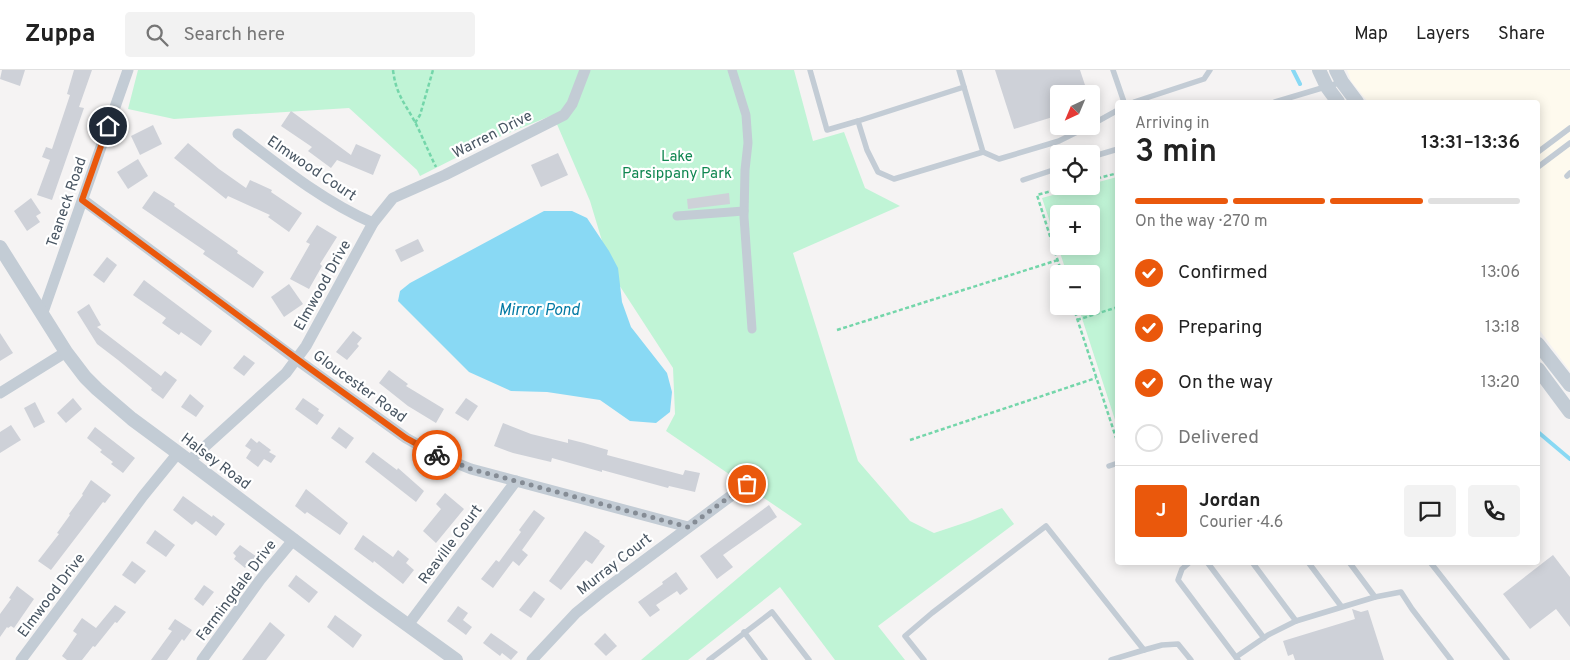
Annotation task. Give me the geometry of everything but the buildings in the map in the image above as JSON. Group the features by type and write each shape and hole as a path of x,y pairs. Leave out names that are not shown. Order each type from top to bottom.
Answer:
{"street":[{"name":"Teaneck Road","path":"42,315 128,70"},
{"name":"Warren Drive","path":"389,202 393,198 440,177 564,115 572,104 585,70"},
{"path":"732,70 746,115 748,143 744,211 752,329"},
{"path":"1319,70 1327,87 1337,100"},
{"path":"1339,76 1356,100"},
{"name":"Elmwood Court","path":"238,134 328,200 352,214 373,223"},
{"name":"Gloucester Road","path":"82,200 296,359 406,438 436,455 471,469 688,527"},
{"name":"Elmwood Drive","path":"21,660 137,504 183,457 286,373 310,337 373,223 389,202"},
{"path":"677,216 744,211"},
{"name":"Halsey Road","path":"0,247 66,352 97,389 183,457 456,660"},
{"path":"1540,347 1570,385"},
{"path":"0,393 66,352"},
{"path":"1540,372 1570,412"},
{"name":"Reaville Court","path":"408,625 516,481"},
{"name":"Murray Court","path":"532,660 576,613 596,596 747,484"},
{"name":"Farmingdale Drive","path":"202,660 260,580 294,539"}],"lane":[{"path":"810,70 827,130 964,87"},
{"path":"960,70 983,152"},
{"path":"1114,70 1123,100"},
{"path":"1140,100 1204,79 1210,70"},
{"path":"1282,100 1327,87 1339,76"},
{"path":"1100,120 1115,112"},
{"path":"858,121 867,150 878,172 894,179 983,152 999,159 1059,142 1073,135"},
{"path":"1540,150 1570,128"},
{"path":"1540,166 1570,143"},
{"path":"1100,154 1115,150"},
{"path":"1023,180 1050,171"},
{"path":"1109,466 1115,464"},
{"path":"924,660 904,636 1046,526 1144,650"},
{"path":"1187,565 1182,569 1178,580 1237,659 1264,638 1296,621 1375,596 1402,592 1412,609 1451,660"},
{"path":"1209,565 1264,638"},
{"path":"1254,565 1296,621"},
{"path":"1310,565 1341,606"},
{"path":"1351,565 1375,596"},
{"path":"1432,565 1508,660"},
{"path":"709,660 772,612 808,660"},
{"path":"744,632 765,660"},
{"path":"1111,660 1162,645 1178,644 1191,660"},
{"path":"718,653 723,660"}],"path":[{"path":"393,70 400,99 415,123 440,177"},
{"path":"415,123 420,115 433,70"},
{"path":"1100,178 1115,174"},
{"path":"1050,192 1037,196 1059,265"},
{"path":"837,330 1058,260"},
{"path":"1077,320 1115,308"},
{"path":"1076,315 1115,435"},
{"path":"910,440 1096,378"}],"shaded area":[{"path":"1347,70 1570,70 1570,371 1540,331 1540,100 1366,100 1351,81"}],"green space":[{"name":"Lake Parsippany Park","path":"138,70 794,70 813,141 844,132 865,188 900,206 793,253 858,461 910,521 934,533 1002,508 1014,524 878,626 905,660 835,660 780,587 688,660 641,660 802,524 666,431 675,414 673,368 612,274 590,201 553,115 489,141 420,176 417,170 349,108 174,119 128,109"},
{"path":"1115,178 1115,420 1081,315 1100,315 1100,265 1064,265 1061,255 1100,255 1100,205 1050,205 1050,222 1042,198 1053,195 1100,195 1100,182"}],"water":[{"name":"Mirror Pond","path":"544,211 572,211 587,218 618,268 622,302 631,327 667,373 672,392 670,412 656,423 630,421 600,400 547,392 511,391 469,372 398,301 400,291 410,283"}],"waterway":[{"path":"1293,70 1300,84"},
{"path":"1540,434 1570,459"}],"way so far":[{"path":"437,455 471,469 688,527 747,484"}],"route":[{"path":"108,126 82,200 406,438 437,455"}]}
